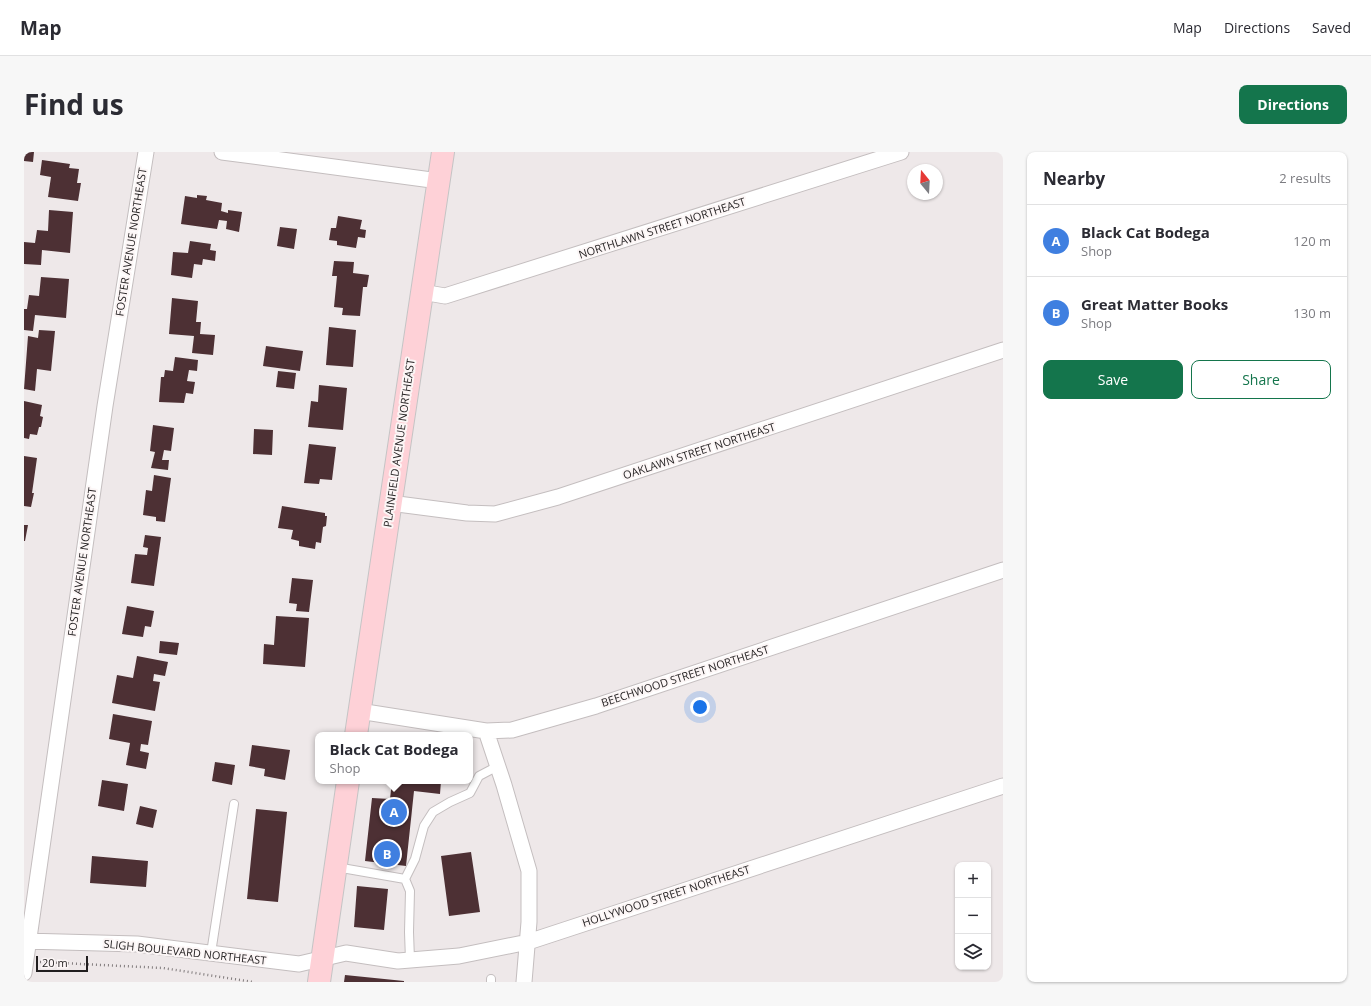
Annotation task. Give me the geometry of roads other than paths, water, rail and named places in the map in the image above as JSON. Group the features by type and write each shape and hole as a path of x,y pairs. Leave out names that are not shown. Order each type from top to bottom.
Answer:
{"main road":[{"name":"PLAINFIELD AVENUE NORTHEAST","path":"356,732 443,152"},
{"path":"319,982 321,959 348,784"}],"street":[{"name":"FOSTER AVENUE NORTHEAST","path":"25,968 27,940 104,406 146,152"},
{"path":"222,152 439,181"},
{"name":"NORTHLAWN STREET NORTHEAST","path":"422,292 445,296 902,152"},
{"name":"OAKLAWN STREET NORTHEAST","path":"390,503 467,513 495,514 558,497 1003,350"},
{"name":"BEECHWOOD STREET NORTHEAST","path":"359,711 486,731 512,730 596,706 1003,570"},
{"path":"486,731 498,766 529,872 528,942 524,982"},
{"name":"HOLLYWOOD STREET NORTHEAST","path":"321,959 346,953 398,961 458,956 528,942 1003,786"},
{"name":"SLIGH BOULEVARD NORTHEAST","path":"27,940 137,944 299,964 321,959"}],"lane":[{"path":"410,960 409,932 411,900 410,891 405,879 415,859 424,826 433,812 470,793 479,776 498,766"},
{"path":"211,953 234,804"},
{"path":"335,867 405,879"}],"place":[{"name":"Black Cat Bodega","path":"394,812"},
{"name":"Great Matter Books","path":"387,854"}]}
